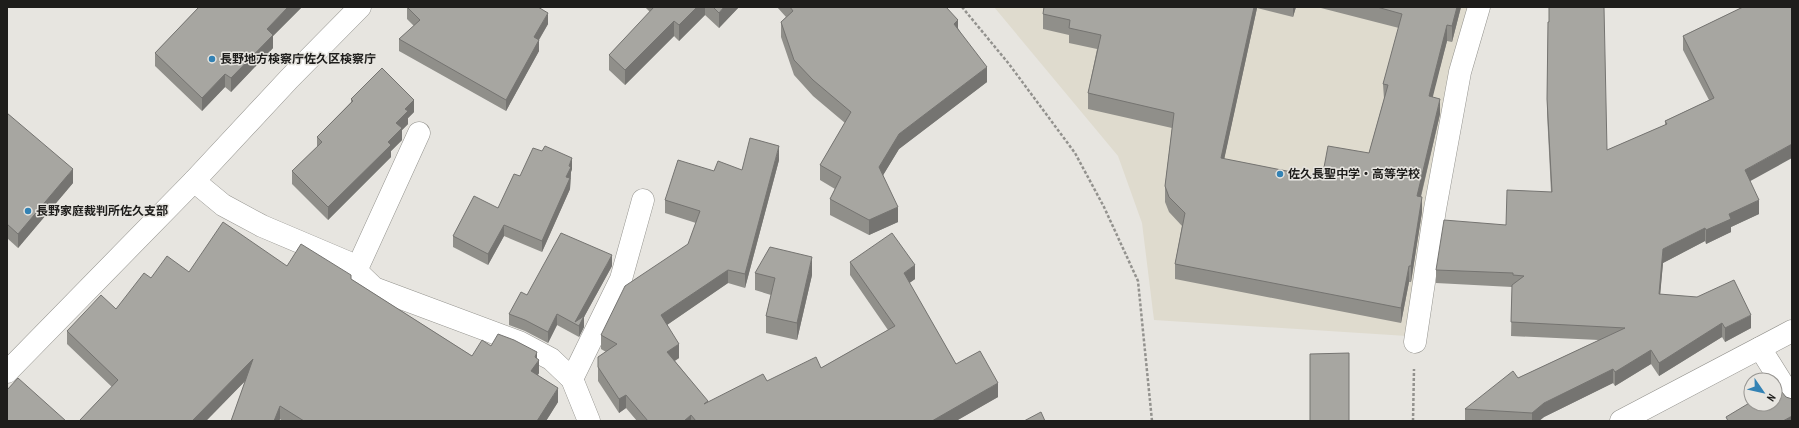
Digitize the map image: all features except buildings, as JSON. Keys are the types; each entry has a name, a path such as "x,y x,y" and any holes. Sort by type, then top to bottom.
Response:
{"street":[{"path":"7,372 194,181 289,79 360,7"},
{"path":"1415,342 1435,209 1460,72 1479,7"},
{"path":"356,271 419,134"},
{"path":"194,181 223,205 262,226 347,262 374,288 519,342 551,358 572,379 589,421"},
{"path":"572,379 620,278 643,200"},
{"path":"1621,421 1792,331"},
{"path":"1760,348 1792,399"}],"path":[{"path":"962,7 1009,64 1075,153 1107,214 1138,281 1152,421"},
{"path":"1413,421 1415,342"}],"shaded area":[{"name":"佐久長聖中学・高等学校","path":"994,7 1470,7 1407,336 1154,320 1142,223 1118,156"}],"place":[{"name":"長野地方検察庁佐久区検察庁","path":"212,59"},
{"name":"佐久長聖中学・高等学校","path":"1280,174"},
{"name":"長野家庭裁判所佐久支部","path":"28,211"}]}
